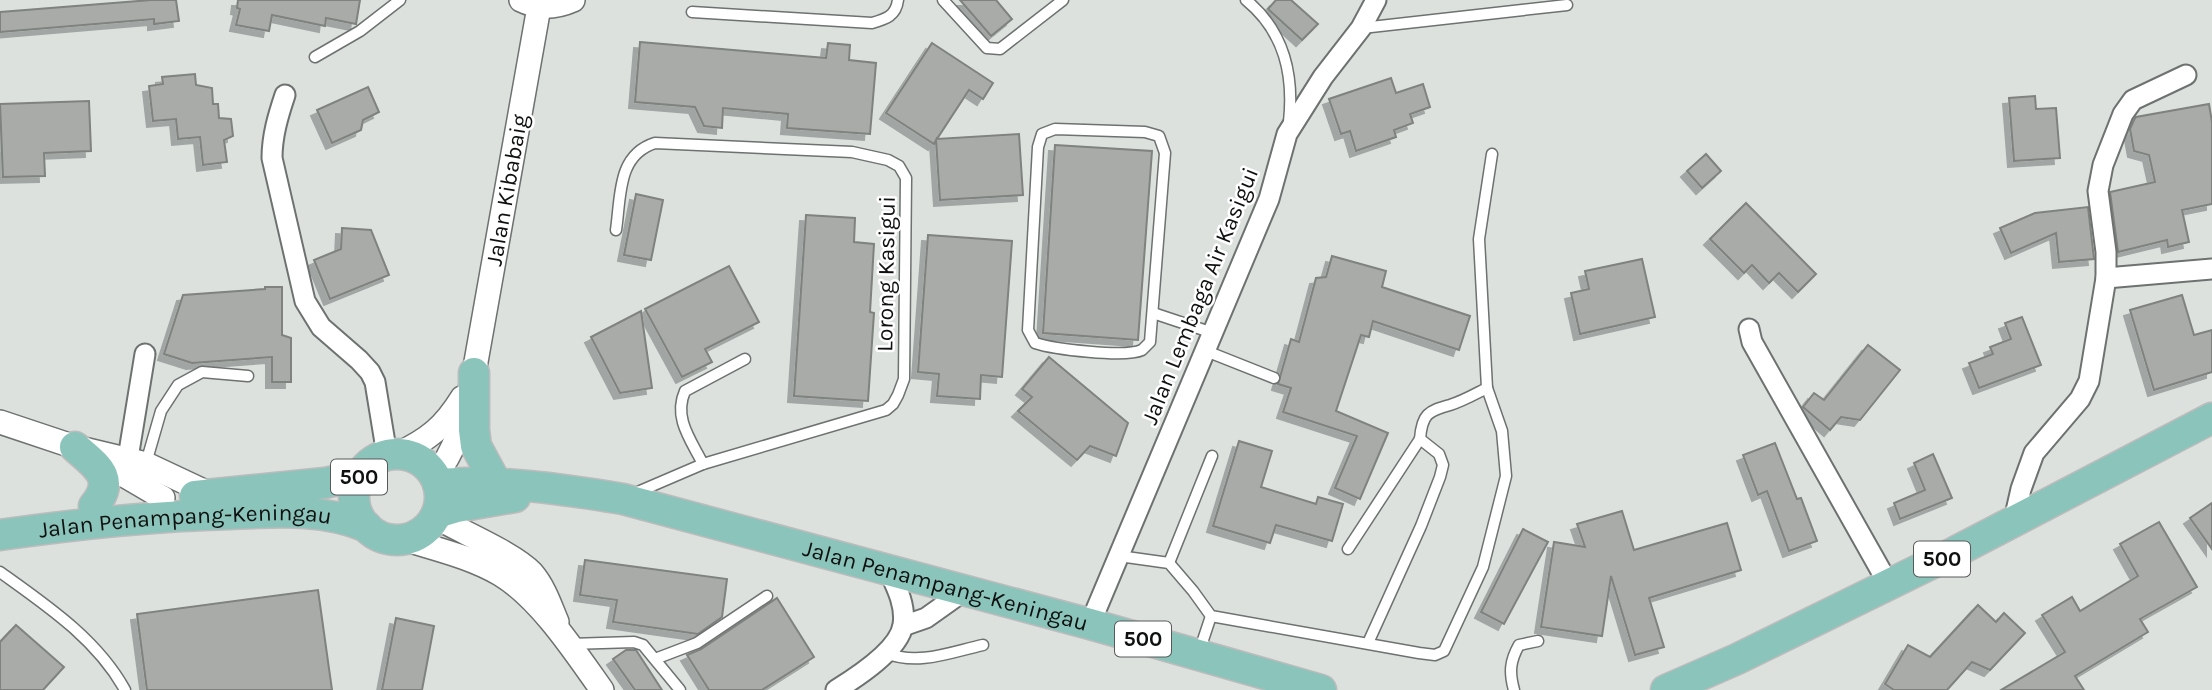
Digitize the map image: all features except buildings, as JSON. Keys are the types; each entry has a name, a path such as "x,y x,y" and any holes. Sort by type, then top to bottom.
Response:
{"main road":[{"path":"474,373 476,446 496,484"},
{"name":"500","path":"1666,690 1737,659 1889,585 2212,418"},
{"path":"75,447 102,473 105,480 105,490 94,506"},
{"name":"500","path":"436,480 419,460 393,454 367,466 354,488 358,516 378,535 390,539 416,536 436,515"},
{"name":"Jalan Penampang-Keningau","path":"0,535 203,505 360,475"},
{"path":"436,480 440,504 436,515"},
{"name":"Jalan Penampang-Keningau","path":"436,480 567,490 623,499 1090,624 1321,690"},
{"name":"Jalan Penampang-Keningau","path":"436,515 457,507 567,490"},
{"path":"163,498 203,505"},
{"name":"Jalan Penampang-Keningau","path":"0,535 114,501 163,498"},
{"name":"Jalan Penampang-Keningau","path":"203,505 347,518 367,527"}],"street":[{"path":"530,3 555,7 573,0"},
{"name":"Jalan Lembaga Air Kasigui","path":"1090,624 1269,199 1287,134 1323,77 1361,29 1376,0"},
{"name":"Jalan Kibabaig","path":"436,480 453,446 474,373 530,3"},
{"path":"2014,520 2021,489 2034,453 2081,399 2089,381 2106,278 2099,178 2123,114 2133,100 2186,75"},
{"path":"285,95 277,119 272,158 305,302 321,327 370,372 375,382 393,454"},
{"path":"2106,278 2212,269"},
{"path":"1749,329 1752,342 1889,585"},
{"path":"137,461 145,354"},
{"name":"Jalan Kibabaig","path":"393,454 426,440 439,428 462,399 474,373"},
{"path":"0,422 75,447 137,461 203,505"},
{"path":"75,447 163,498"},
{"path":"436,515 530,571 545,593 564,636"},
{"path":"456,555 462,532"},
{"path":"404,539 456,555 499,573 520,588 564,636 603,690"},
{"path":"836,690 863,674 887,653 903,626 901,598 889,572"},
{"path":"903,626 926,618 964,591"}],"lane":[{"path":"315,57 360,31 401,0"},
{"path":"713,13 715,0"},
{"path":"692,12 872,23 888,18 895,12 898,0"},
{"path":"943,0 987,48 1000,50 1063,0"},
{"path":"1246,0 1256,8 1272,31 1286,60 1292,95 1287,134"},
{"path":"1361,29 1567,5"},
{"path":"1055,129 1145,132 1159,136 1165,153 1153,313 1150,342 1142,350 1126,353 1052,348 1035,343 1028,330 1038,147 1042,134 1055,129"},
{"name":"Lorong Kasigui","path":"616,230 626,165 642,147 655,143 852,152 888,160 899,166 906,178 904,379 893,404 886,410 703,464 623,499"},
{"path":"1119,556 1169,563 1194,591 1211,616 1435,655 1444,651 1483,566 1506,477 1503,431 1487,388 1479,239 1492,155"},
{"path":"1153,313 1274,378"},
{"path":"703,464 680,419 681,400 685,391 745,359"},
{"path":"137,461 161,411 178,385 202,372 248,376"},
{"path":"1348,549 1420,439 1421,423 1436,407 1451,405 1487,388"},
{"path":"1368,643 1421,527 1440,477 1443,465 1439,454 1420,439"},
{"path":"1169,563 1212,456"},
{"path":"0,572 56,613 115,672 125,690"},
{"path":"655,659 697,643 767,596"},
{"path":"1199,655 1211,616"},
{"path":"564,636 643,645 680,690"},
{"path":"1514,690 1510,676 1511,658 1519,645 1538,641"},
{"path":"887,653 901,659 916,660 983,645"}]}
